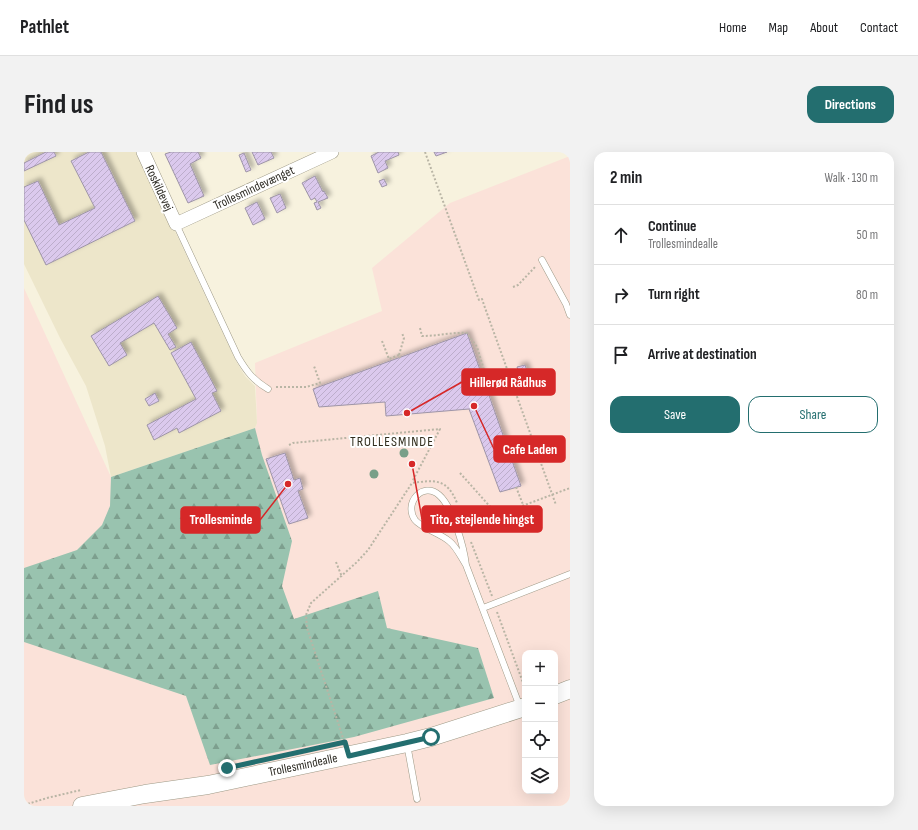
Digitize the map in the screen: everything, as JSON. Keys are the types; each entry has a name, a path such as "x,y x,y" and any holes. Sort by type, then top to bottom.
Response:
{"street":[{"name":"Roskildevej","path":"143,152 176,224"},
{"name":"Trollesmindevænget","path":"176,224 332,152"},
{"path":"558,694 570,689"},
{"name":"Trollesmindealle","path":"84,798 208,785 431,737 522,708"}],"lane":[{"path":"176,224 238,357 248,375 258,384 268,388"},
{"path":"542,260 566,304 570,315"},
{"name":"Trollesmindealle","path":"466,565 464,548 446,502 439,494 432,490 423,491 414,497 411,505 415,520 421,525 450,541 466,565 522,706"},
{"path":"483,608 570,574"},
{"path":"407,742 417,799"}],"path":[{"path":"426,152 479,300 482,299 556,505"},
{"path":"514,286 518,284 542,260"},
{"path":"420,328 422,336 451,334 458,332 468,333 476,346 484,370"},
{"path":"382,341 389,359 399,357 404,338 402,333"},
{"path":"268,388 306,387 320,383 314,366"},
{"path":"512,384 520,382"},
{"path":"289,445 293,443 440,430 412,483 368,550 342,577 311,603 306,615 307,628 345,742 339,744"},
{"path":"510,455 564,446"},
{"path":"460,473 494,511 500,526"},
{"path":"412,483 429,480 443,483 451,491 458,505"},
{"path":"516,487 526,512"},
{"path":"466,527 570,488"},
{"path":"471,541 524,686"},
{"path":"336,562 342,577"},
{"path":"24,805 47,798 84,798"}],"shaded area":[{"path":"24,152 138,152 236,361 245,376 255,386 257,423 255,428 111,477 105,446 86,386 60,338 24,264"},
{"path":"570,156 570,806 24,806 24,288 111,477 255,428 257,423 255,363 382,311 372,268 450,203"}],"green space":[{"path":"255,428 262,455 292,541 282,586 294,619 378,591 387,628 478,648 494,698 354,737 210,765 186,696 24,642 24,568 77,550 102,525 110,506 111,477"}],"building":[{"path":"46,152 54,152 56,156 24,171 24,163"},
{"path":"89,152 101,152 135,221 46,265 24,220 24,187 38,181 59,225 95,208 71,161"},
{"path":"171,152 198,152 201,158 190,164 204,196 188,203 165,154"},
{"path":"252,152 271,152 274,158 258,165"},
{"path":"379,152 398,152 399,155 385,161 388,168 378,173 371,156"},
{"path":"434,152 447,152 436,156"},
{"path":"244,153 251,170 246,172 239,155"},
{"path":"315,176 323,192 324,191 328,198 318,202 321,208 317,210 314,203 317,202 315,198 311,200 302,183"},
{"path":"384,179 387,185 382,187 379,181"},
{"path":"280,194 286,208 277,213 270,198"},
{"path":"257,202 265,219 253,225 245,208"},
{"path":"158,296 177,328 168,334 176,347 170,350 154,323 120,343 127,355 109,366 91,336"},
{"path":"467,333 521,486 500,492 469,409 386,416 385,402 319,407 313,389"},
{"path":"191,342 217,391 212,393 221,411 179,433 177,428 154,440 147,425 196,399 171,353"},
{"path":"525,365 531,382 523,385 517,367"},
{"path":"155,393 159,401 149,406 145,399"},
{"path":"285,453 294,480 300,478 303,489 298,491 308,518 289,524 266,459"}],"place":[{"name":"Cafe Laden","path":"474,406"},
{"name":"Hillerød Rådhus","path":"407,413"},
{"name":"Tito, stejlende hingst","path":"412,464"},
{"name":"Trollesminde","path":"288,484"}],"district":[{"name":"TROLLESMINDE","path":"392,441"}],"route":[{"path":"227,768 345,742 349,756 431,737"}]}
